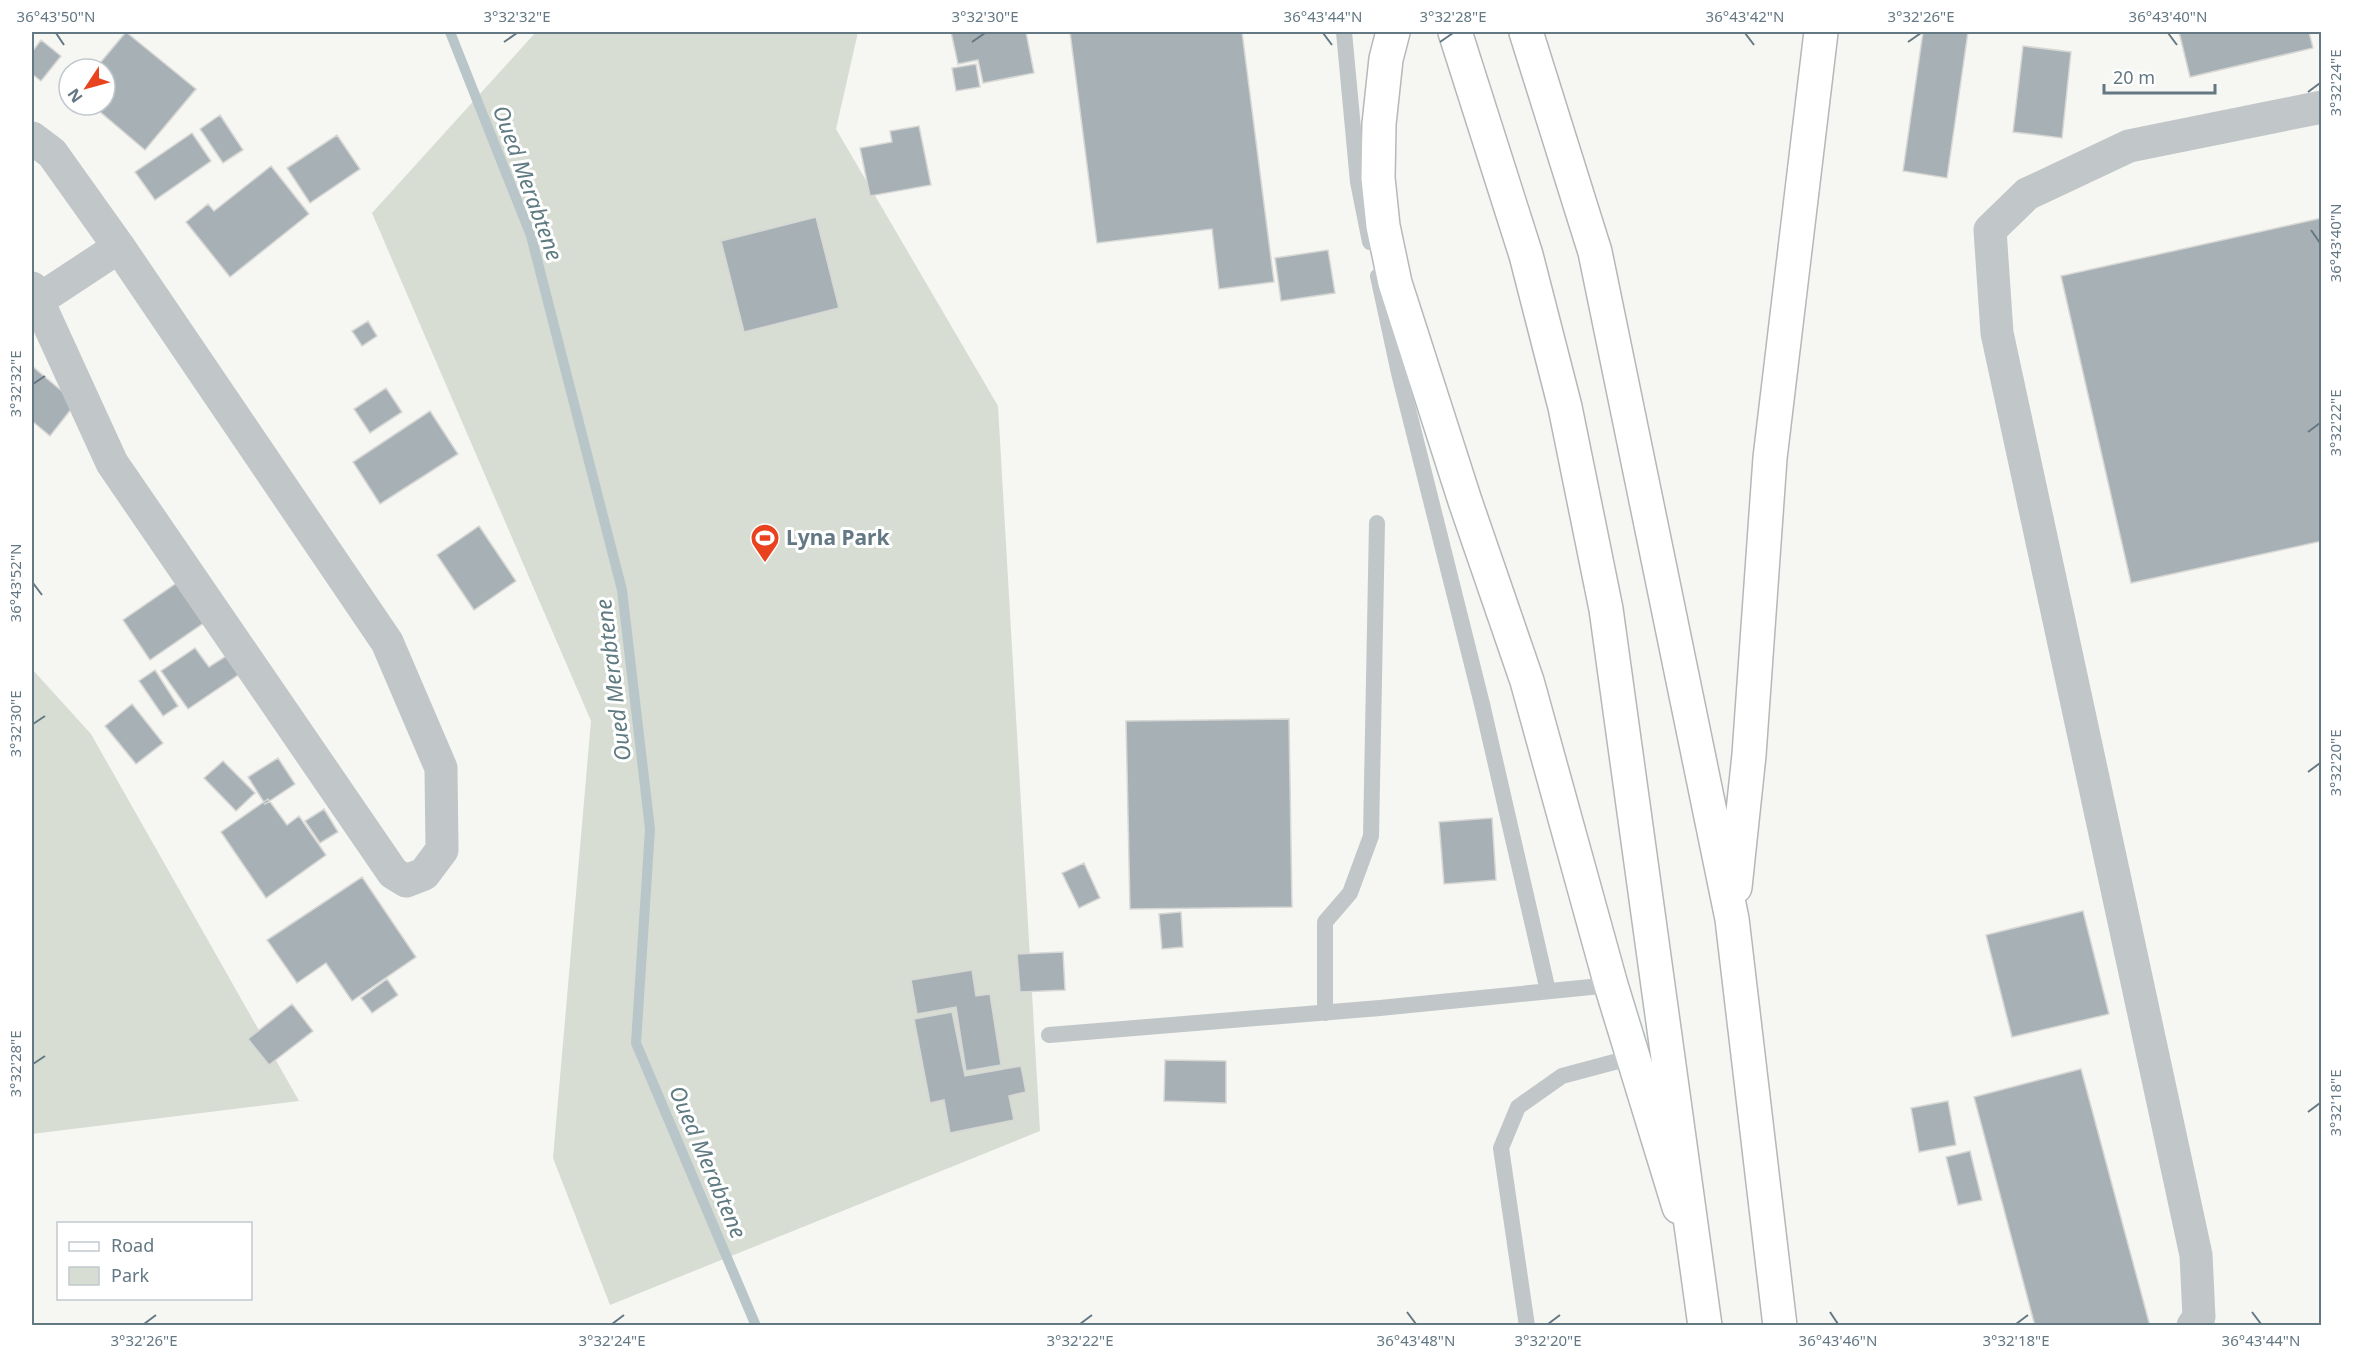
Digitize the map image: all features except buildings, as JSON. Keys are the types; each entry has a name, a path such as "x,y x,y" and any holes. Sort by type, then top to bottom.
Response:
{"main road":[{"path":"1393,32 1386,59 1379,123 1378,178 1383,226 1395,283 1410,334 1527,681 1611,985 1698,1269"},
{"path":"1455,32 1526,255 1565,407 1606,609 1705,1326"},
{"path":"1526,32 1595,252 1671,612 1732,919 1780,1326"},
{"path":"1732,919 1749,755 1770,458 1821,32"}],"street":[{"path":"2193,1326 2199,1317 2196,1255 1997,333 1990,230 2027,194 2129,146 2322,107"},
{"path":"32,138 52,153 119,247 387,642 441,768 442,850 424,874 406,881 393,873 112,463 34,295 119,247"}],"lane":[{"path":"1344,32 1358,182 1399,373 1482,704 1548,991"},
{"path":"1325,1013 1325,922 1350,893 1371,836 1377,523"},
{"path":"1049,1035 1325,1013 1611,985"},
{"path":"1527,1326 1501,1148 1518,1107 1562,1076 1633,1057"}],"green space":[{"name":"Lyna Park","path":"536,32 858,32 836,129 998,406 1040,1131 610,1305 553,1158 591,721 372,213"},
{"path":"32,669 91,734 299,1101 32,1134"}],"waterway":[{"name":"Oued Merabtene","path":"450,32 531,236 622,590 650,829 636,1043 756,1326"}],"place":[{"name":"Lyna Park","path":"765,564"}]}
